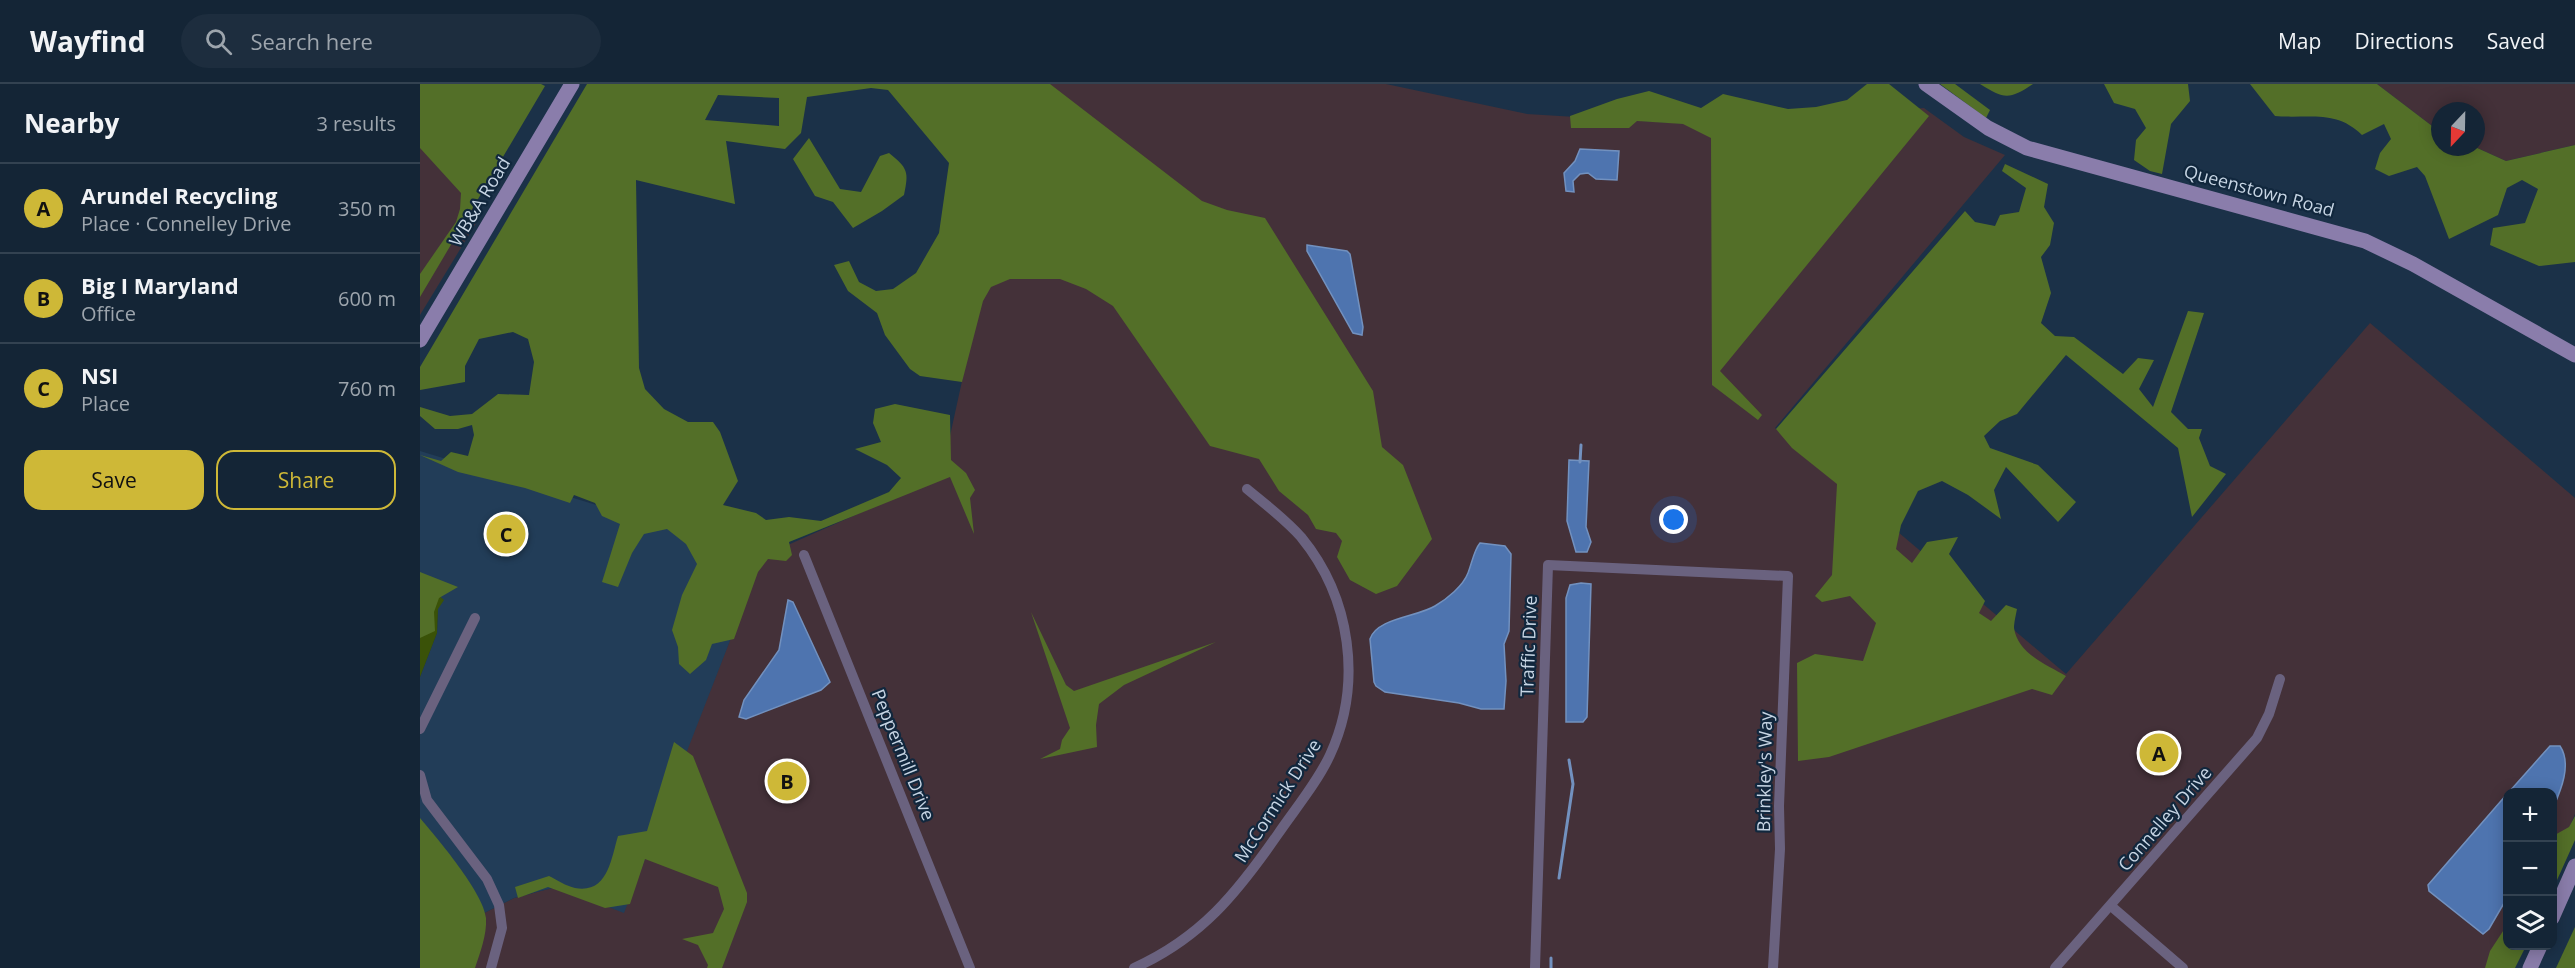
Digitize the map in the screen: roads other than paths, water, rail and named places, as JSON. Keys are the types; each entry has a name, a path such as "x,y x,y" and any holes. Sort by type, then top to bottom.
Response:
{"street":[{"name":"WB&A Road","path":"420,340 572,84"},
{"name":"Queenstown Road","path":"1926,84 1988,128 2027,148 2326,228 2379,247 2575,355"},
{"name":"McCormick Drive","path":"1134,968 1186,939 1216,914 1237,892 1324,767 1343,719 1348,694 1349,655 1342,617 1330,585 1319,564 1300,537 1275,512 1246,489"},
{"name":"Peppermill Drive","path":"804,555 970,968"},
{"name":"Traffic Drive","path":"1534,968 1548,565 1788,576"},
{"name":"Brinkley's Way","path":"1773,968 1780,849 1779,806 1788,576"},
{"path":"420,729 475,618"},
{"name":"Connelley Drive","path":"2055,968 2257,738 2269,714 2280,679"},
{"path":"420,775 427,800 487,879 499,905 502,928 491,968"},
{"path":"2557,909 2575,866"},
{"path":"2111,906 2182,968"},
{"path":"2530,968 2538,950"}],"water":[{"path":"1580,149 1619,151 1617,180 1596,179 1588,173 1580,174 1573,181 1574,192 1566,191 1564,173 1575,161"},
{"path":"1307,245 1347,251 1350,254 1363,327 1362,335 1353,333 1307,251"},
{"path":"1569,460 1589,461 1586,527 1591,542 1587,552 1576,552 1567,521"},
{"path":"1480,543 1505,546 1511,554 1509,631 1504,644 1506,681 1504,709 1481,709 1459,703 1385,692 1376,686 1370,639 1374,632 1389,622 1427,610 1449,596 1466,578"},
{"path":"1591,584 1587,717 1583,722 1566,722 1566,598 1570,585"},
{"path":"788,600 793,602 830,682 821,690 746,719 739,717 744,700 779,650"},
{"path":"2550,746 2560,746 2565,769 2557,798 2557,788 2513,788"},
{"path":"2503,799 2503,905 2489,929 2483,934 2429,891 2428,885"}],"waterway":[{"path":"1580,462 1581,445"},
{"path":"1559,878 1573,784 1569,760"},
{"path":"1551,958 1551,968"}],"place":[{"name":"NSI","path":"506,534"},
{"name":"Arundel Recycling","path":"2159,753"},
{"name":"Big I Maryland","path":"787,781"}]}
